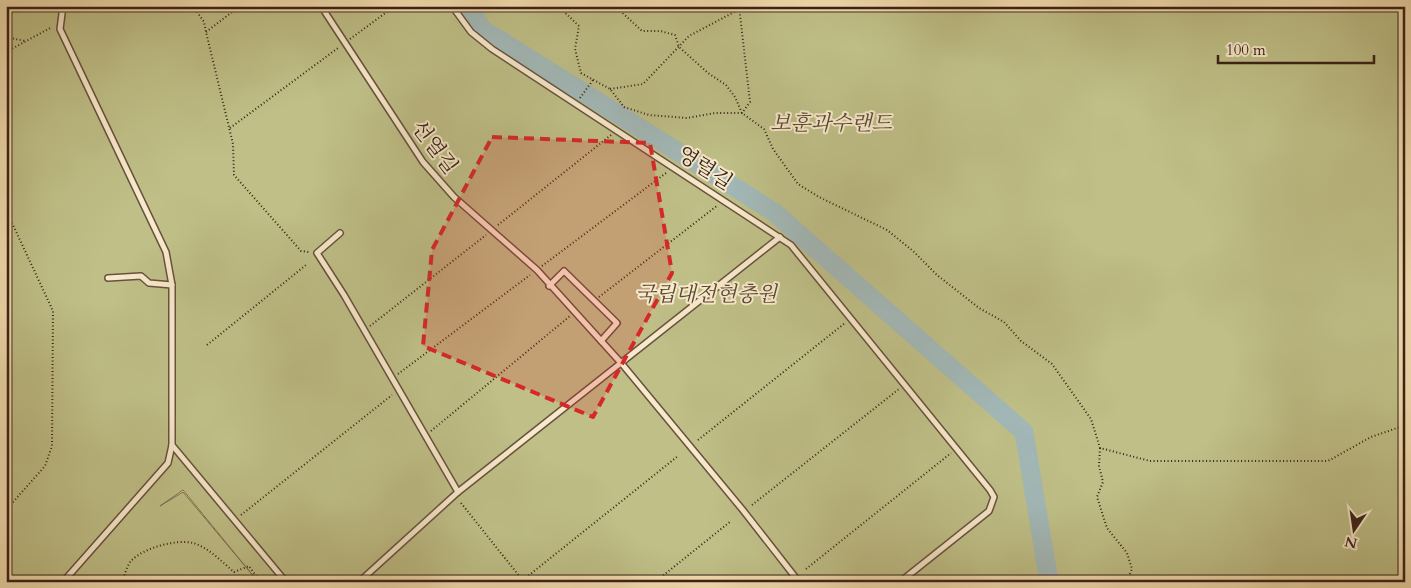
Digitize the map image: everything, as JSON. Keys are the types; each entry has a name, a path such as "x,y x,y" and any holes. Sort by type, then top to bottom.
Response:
{"lane":[{"path":"63,6 60,29 166,252 172,285 172,445 168,463 63,582"},
{"name":"선열길","path":"321,6 344,44 438,182 536,270 549,286"},
{"name":"영렬길","path":"452,6 471,32 492,49 791,245 990,490 994,497 989,511 900,582"},
{"path":"340,233 317,253 344,295 458,492"},
{"path":"359,582 458,492 780,237"},
{"path":"601,341 616,323 564,271 549,286 622,364 799,582"},
{"path":"108,278 141,276 149,283 172,285"},
{"path":"172,445 286,582"}],"path":[{"path":"193,6 204,22 230,128 233,144 234,175 301,251 317,253"},
{"path":"206,32 240,6"},
{"path":"230,128 396,6"},
{"path":"558,6 579,26 574,49 581,73 610,89 624,107 649,115 687,118 714,113 742,113"},
{"path":"615,6 642,31 660,31 675,36 680,47 708,73 726,85 735,97 742,113 764,130 773,149 798,184 819,197 887,230 913,251 937,275 978,308 1004,322 1021,340 1052,364 1091,419 1100,448 1098,466 1103,482 1097,497 1107,528 1127,553 1132,569 1126,582"},
{"path":"739,6 750,102 742,113"},
{"path":"610,89 643,84 689,36 738,10"},
{"path":"6,52 61,22"},
{"path":"6,37 25,41"},
{"path":"581,97 593,80"},
{"path":"593,301 725,200"},
{"path":"6,210 53,311 52,446 45,466 6,510"},
{"path":"207,345 306,265"},
{"path":"425,436 575,312"},
{"path":"698,440 851,318"},
{"path":"752,505 905,384"},
{"path":"241,516 392,395"},
{"path":"1100,448 1150,461 1328,461 1370,437 1403,426"},
{"path":"806,569 957,449"},
{"path":"461,503 523,581 678,456"},
{"path":"655,582 731,521"},
{"path":"122,582 130,562 143,552 158,545 192,543 207,551 234,572 249,566 258,582"}],"highlighted area":[{"path":"492,137 650,143 672,273 593,417 423,346 432,250"}],"green space":[{"name":"국립대전현충원","path":"6,6 1405,6 1405,582 6,582","holes":["183,490 255,578 183,492 160,506"]}],"waterway":[{"path":"469,6 482,29 774,212 1024,432 1049,582"}],"park label":[{"name":"보훈과수랜드","path":"831,123"}]}
